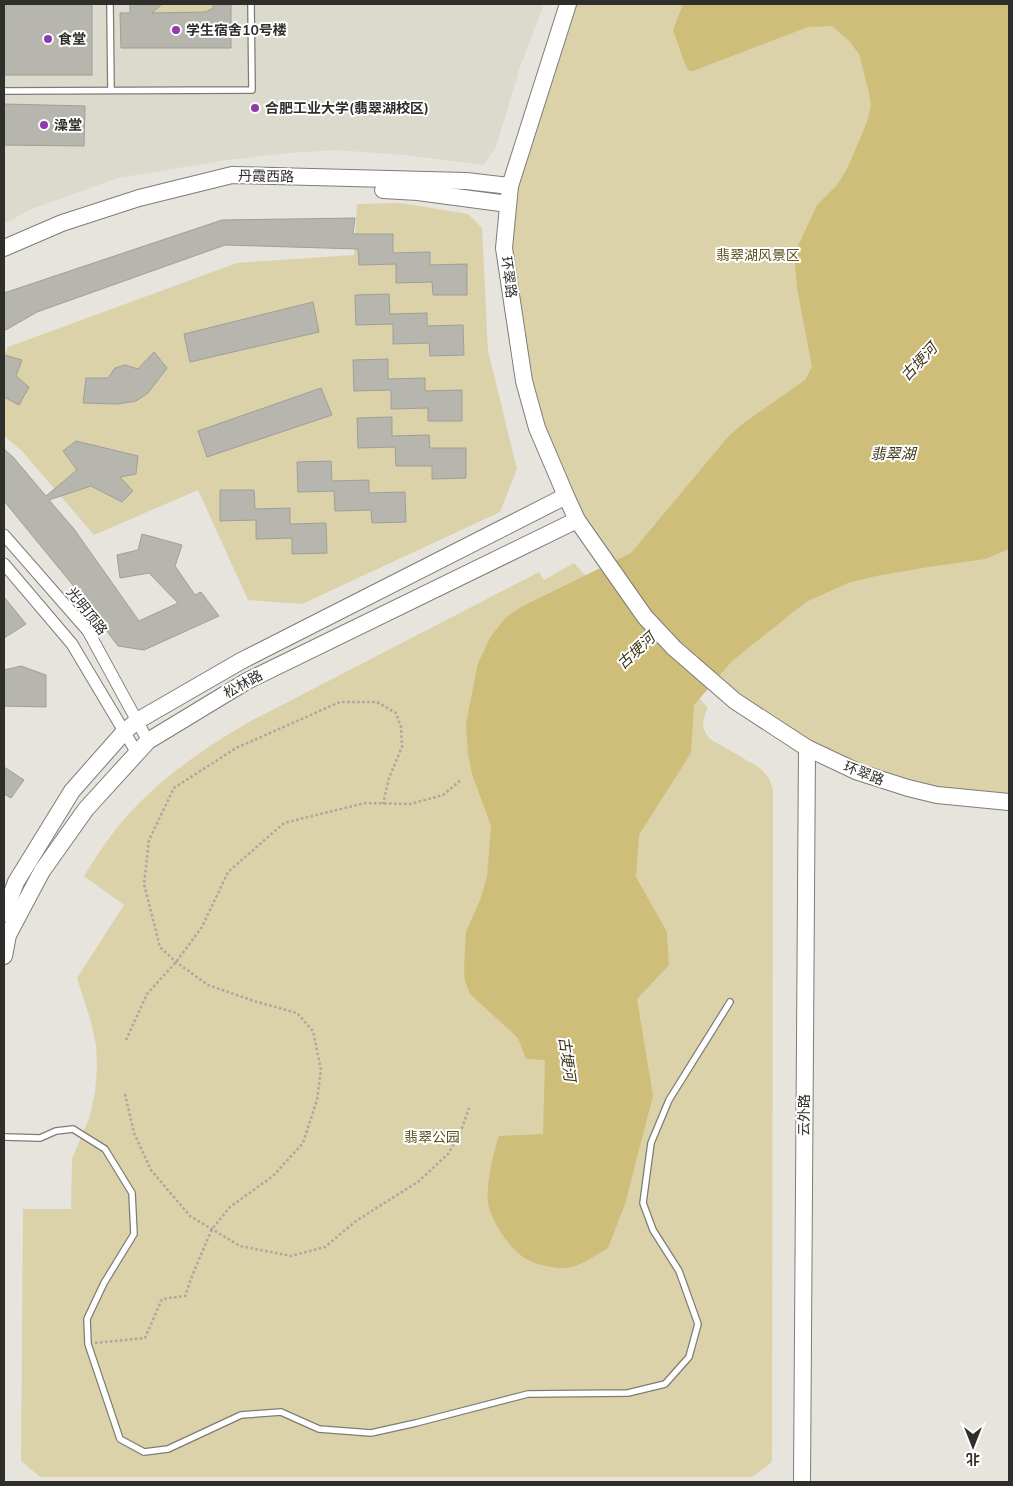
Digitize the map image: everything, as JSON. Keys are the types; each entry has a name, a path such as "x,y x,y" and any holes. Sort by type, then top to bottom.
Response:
{"street":[{"name":"环翠路","path":"568,4 510,186 504,248 524,381 537,428 577,520 645,617 674,648 735,701 807,748 858,772 937,795 1009,802"},
{"name":"丹霞西路","path":"4,248 62,222 139,198 232,175 466,181 510,186"},
{"name":"丹霞西路","path":"4,260 86,224 148,205 242,183 418,192 508,204"},
{"name":"松林路","path":"4,914 16,882 72,791 124,732 137,721 241,661 566,496"},
{"name":"松林路","path":"4,956 8,935 42,871 86,809 143,747 247,681 577,520"},
{"name":"光明顶路","path":"4,535 88,631 137,721 143,747"},
{"path":"4,564 72,644 124,732 143,747"},
{"name":"云外路","path":"802,1482 807,748"}],"lane":[{"path":"110,4 111,90"},
{"path":"4,90 252,90 251,4"},
{"path":"4,1137 40,1138 56,1131 73,1129 105,1149 132,1193 134,1234 104,1283 87,1319 88,1344 120,1438 144,1452 168,1449 241,1415 281,1412 318,1429 371,1433 528,1394 628,1393 665,1384 690,1356 698,1324 679,1271 653,1230 643,1203 651,1143 669,1100 730,1002"}],"path":[{"path":"88,1344 145,1338 162,1299 185,1296 212,1229 230,1207 273,1176 302,1143 317,1100 322,1070 313,1031 297,1013 208,985 176,962 160,947 144,884 149,840 174,788 236,748 340,702 377,702 396,713 401,727 402,747 389,778 383,804"},
{"path":"126,1040 147,994 176,962 202,927 228,872 284,823 365,803 410,804 443,795 462,780"},
{"path":"125,1094 134,1133 151,1170 190,1216 240,1246 291,1256 325,1247 356,1221 419,1181 448,1154 461,1131 468,1108"}],"shaded area":[{"name":"合肥工业大学(翡翠湖校区)","path":"4,4 544,4 519,70 496,147 484,165 405,155 335,150 226,160 118,178 29,210 4,224"}],"green space":[{"path":"162,4 213,4 213,8 206,12 150,13"},
{"name":"翡翠湖风景区","path":"568,4 1009,4 1009,802 882,780 735,701 593,545 524,381 508,204"},
{"path":"401,203 468,214 482,228 488,351 517,469 500,512 302,604 248,600 198,490 94,535 23,452 4,436 4,355 8,347 237,263 354,255 357,204"},
{"name":"翡翠公园","path":"574,563 708,708 703,724 710,739 760,768 769,778 773,790 772,1462 752,1477 40,1477 21,1461 23,1209 71,1209 72,1159 90,1116 97,1069 96,1045 91,1022 77,978 124,905 84,876 112,835 130,813 160,783 194,757 229,734 539,572 544,580"}],"water":[{"name":"翡翠湖","path":"683,4 1009,4 1009,549 985,559 876,576 848,583 806,602 732,661 694,705 691,753 639,835 636,877 667,932 669,965 637,999 653,1096 625,1204 608,1248 575,1266 565,1268 552,1267 533,1262 517,1252 496,1225 488,1203 490,1169 499,1136 543,1134 545,1060 526,1059 518,1038 470,994 465,981 466,932 480,900 487,877 491,826 472,774 468,754 466,725 478,663 491,636 506,617 521,607 631,553 727,438 741,425 805,380 812,367 797,288 795,263 797,248 817,205 837,185 847,169 867,122 871,106 859,54 850,42 832,26 808,27 689,71 673,30"}],"building":[{"name":"食堂","path":"4,4 92,4 92,75 4,75"},
{"name":"学生宿舍10号楼","path":"130,4 162,4 152,13 206,12 213,8 213,4 231,4 231,48 121,48 120,13 130,13"},
{"name":"澡堂","path":"4,104 85,106 84,146 4,145"},
{"path":"355,218 353,234 393,234 393,253 430,252 430,265 467,264 467,295 433,295 432,282 396,283 396,264 359,265 358,249 225,245 37,312 4,331 4,293 222,220"},
{"path":"389,294 390,314 427,313 427,326 463,325 464,355 430,356 429,343 393,344 393,324 356,325 355,295"},
{"path":"313,302 319,332 190,362 184,334"},
{"path":"154,352 167,368 148,393 136,401 118,404 83,403 86,378 108,378 115,368 125,365 138,369"},
{"path":"4,355 22,360 16,376 29,387 19,405 4,397"},
{"path":"388,359 388,379 425,378 425,391 462,390 462,421 428,421 428,408 391,409 391,390 354,391 353,360"},
{"path":"321,388 332,415 207,457 198,431"},
{"path":"392,417 392,436 429,435 430,448 466,448 466,478 432,479 432,466 396,466 395,447 358,448 357,418"},
{"path":"76,441 138,456 136,474 120,477 133,491 122,502 91,486 49,500 74,529 139,621 178,603 149,573 120,578 117,555 138,550 142,534 182,545 175,566 195,595 201,592 219,616 144,650 118,646 72,584 4,501 4,449 46,496 77,470 63,451"},
{"path":"331,461 332,481 369,480 369,493 405,492 406,522 372,523 371,510 335,511 334,491 298,492 297,462"},
{"path":"220,490 254,490 255,509 290,508 290,524 326,523 327,553 292,554 292,538 256,539 256,520 220,521"},
{"path":"4,597 26,624 4,638"},
{"path":"21,666 46,675 46,707 4,706 4,670"},
{"path":"4,767 24,780 11,798 4,794"}],"place":[{"name":"学生宿舍10号楼","path":"176,30"},
{"name":"食堂","path":"48,39"},
{"name":"合肥工业大学(翡翠湖校区)","path":"255,108"},
{"name":"澡堂","path":"44,125"}],"water label":[{"name":"古埂河","path":"919,362"},
{"name":"古埂河","path":"636,651"},
{"name":"古埂河","path":"567,1059"}]}
